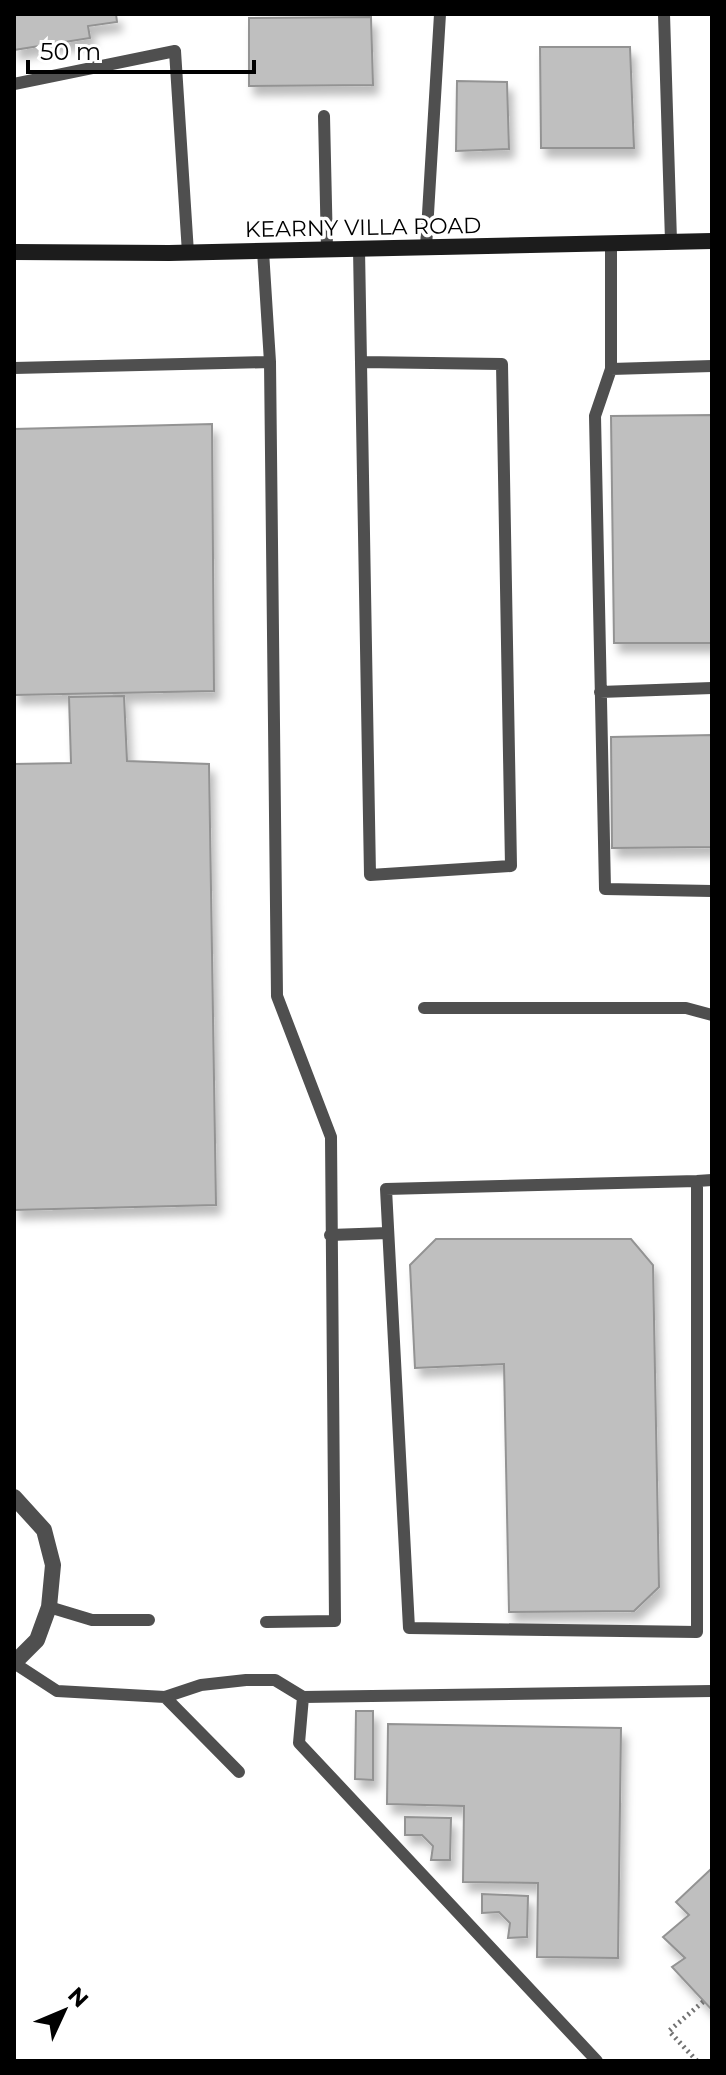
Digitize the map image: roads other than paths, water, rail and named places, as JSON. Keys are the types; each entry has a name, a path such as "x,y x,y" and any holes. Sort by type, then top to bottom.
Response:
{"main road":[{"name":"KEARNY VILLA ROAD","path":"14,252 188,253 712,241"}],"street":[{"path":"14,1497 44,1530 53,1565 49,1607 37,1640 14,1663"}],"lane":[{"path":"426,247 440,14"},
{"path":"664,14 671,241"},
{"path":"14,84 175,51 188,253"},
{"path":"324,116 327,249"},
{"path":"611,243 611,369 595,416 605,889 712,891"},
{"path":"359,249 370,875 511,866 502,364 362,362"},
{"path":"263,251 270,362 277,996 331,1137 335,1621 266,1622"},
{"path":"14,368 270,362"},
{"path":"611,369 712,366"},
{"path":"600,692 712,688"},
{"path":"424,1008 686,1008 712,1015"},
{"path":"697,1181 697,1632 409,1628 386,1189 712,1180"},
{"path":"330,1235 388,1233"},
{"path":"49,1607 92,1620 149,1620"},
{"path":"14,1663 57,1691 165,1697 201,1685 246,1680 275,1680 303,1697 712,1691"},
{"path":"165,1697 239,1772"},
{"path":"303,1697 299,1743 597,2061"}]}
